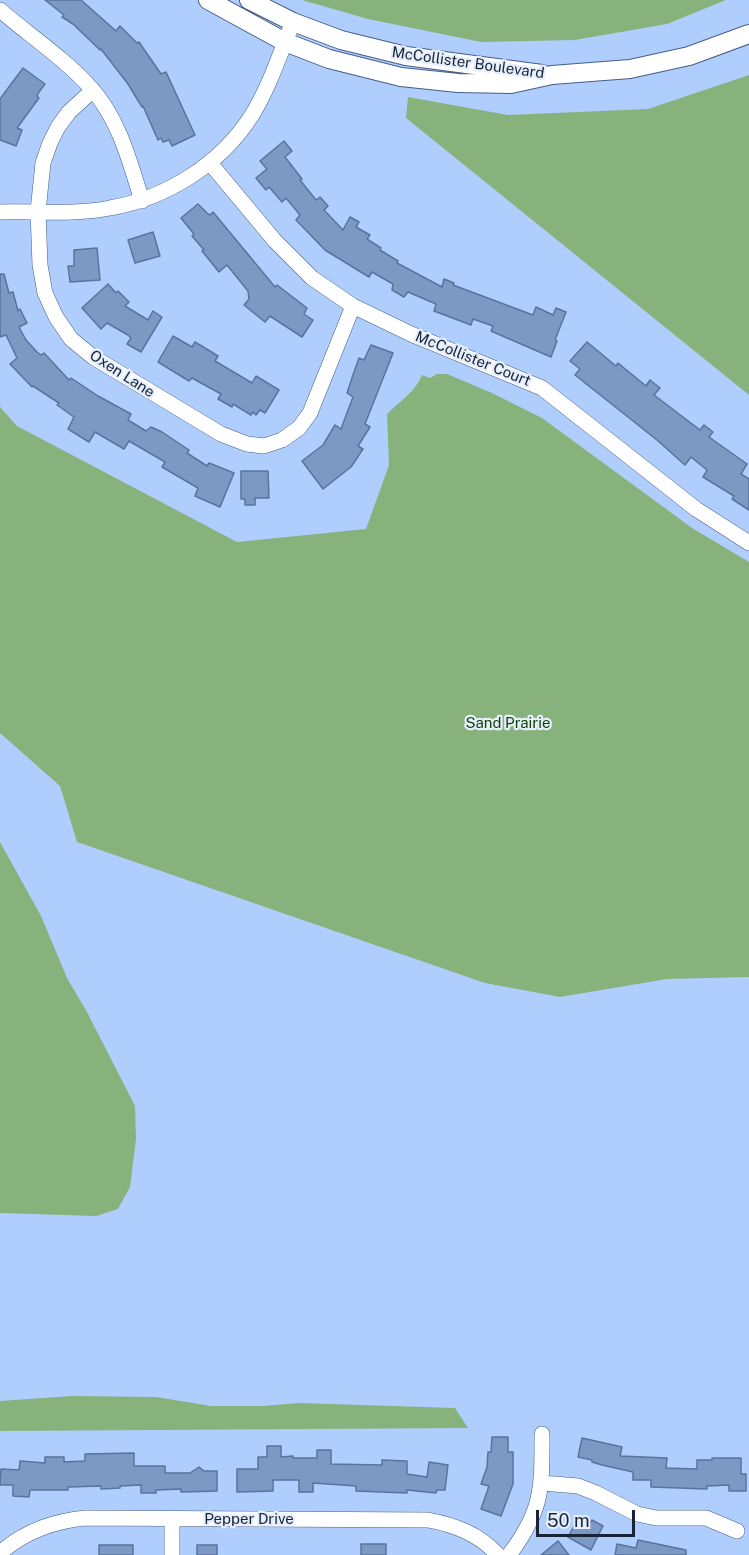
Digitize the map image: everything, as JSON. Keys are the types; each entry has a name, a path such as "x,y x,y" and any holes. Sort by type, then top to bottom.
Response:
{"street":[{"name":"McCollister Boulevard","path":"208,0 285,42 328,59 401,77 458,83 511,84 552,75 630,69 689,56 749,34"},
{"name":"McCollister Boulevard","path":"249,0 293,22 341,40 406,56 552,75"},
{"path":"0,10 74,70 93,90 118,130 142,201"},
{"path":"0,212 75,211 109,208 142,201 176,185 210,163 231,142 251,116 262,96 293,22"},
{"name":"Oxen Lane","path":"93,90 69,112 50,143 43,163 38,211 40,265 45,293 56,317 71,339 93,357 221,435 247,444 264,446 282,440 299,428 310,413 353,306"},
{"name":"McCollister Court","path":"210,163 275,241 312,278 353,306 411,334 542,388 696,509 749,543"},
{"path":"509,1555 524,1536 533,1518 542,1483 542,1434"},
{"path":"542,1483 578,1486 637,1514 656,1518 706,1518 737,1532"},
{"name":"Pepper Drive","path":"0,1553 42,1526 63,1520 86,1518 428,1520 462,1529 477,1537 498,1555"},
{"path":"172,1519 172,1555"}],"green space":[{"path":"302,0 726,0 667,24 575,40 481,42 368,19"},
{"path":"749,75 749,395 406,118 408,97 508,115 648,109"},
{"name":"Sand Prairie","path":"437,374 447,374 542,418 692,528 749,562 749,977 667,979 560,997 485,983 77,842 60,786 0,733 0,407 17,426 237,542 366,529 389,465 387,414 412,391 422,375 430,378"},
{"path":"0,842 41,916 67,978 135,1106 136,1139 130,1187 118,1209 96,1216 0,1213"},
{"path":"72,1396 156,1397 211,1406 299,1403 455,1408 468,1428 0,1431 0,1401"}],"building":[{"path":"45,0 81,0 116,31 120,26 137,43 139,42 161,74 166,72 195,135 172,146 169,140 163,142 161,138 158,140 143,106 101,49"},
{"path":"23,68 45,84 37,96 39,98 17,128 22,130 16,146 0,140 0,99"},
{"path":"284,141 292,151 285,157 316,200 320,197 328,206 324,210 343,230 350,217 359,222 356,227 370,235 367,239 398,261 397,263 442,287 444,279 454,283 453,285 533,315 536,307 553,315 556,308 566,312 551,357 491,331 493,326 473,319 471,325 434,311 436,304 408,292 404,297 392,290 393,284 372,272 369,277 325,250 296,220 300,215 286,198 282,202 269,187 266,190 256,178 267,169 260,161"},
{"path":"198,204 210,215 213,212 275,287 277,285 307,308 304,314 313,320 302,337 270,316 265,322 244,305 249,299 248,291 227,265 219,272 202,251 204,250 192,236 194,234 181,218"},
{"path":"153,232 160,256 135,263 128,240"},
{"path":"97,248 100,280 70,282 68,266 74,266 74,250"},
{"path":"0,274 4,274 9,293 13,292 18,311 20,309 27,323 19,327 26,340 41,355 44,353 69,380 71,378 131,414 128,420 146,431 151,427 162,432 189,450 187,453 207,466 209,463 234,473 220,507 195,496 198,488 162,467 165,462 129,441 124,449 95,432 89,442 68,429 74,417 57,405 59,403 32,387 10,364 17,358 6,335 0,337"},
{"path":"108,284 129,302 125,306 148,320 153,311 162,317 141,352 127,344 131,338 128,335 107,323 101,329 82,308"},
{"path":"173,336 192,347 195,342 218,356 215,361 252,383 256,376 279,390 265,413 260,410 256,415 253,412 251,415 233,404 232,407 218,399 221,394 192,378 189,381 158,362"},
{"path":"587,342 616,366 618,363 646,386 650,380 660,388 654,395 700,430 704,425 713,432 709,437 747,464 741,474 749,479 749,510 732,499 734,496 703,477 707,470 691,457 685,465 575,375 580,369 570,361"},
{"path":"371,345 393,353 365,424 370,427 358,446 363,449 351,467 323,489 302,461 323,445 335,425 341,429 353,397 347,393 359,358 364,360"},
{"path":"241,471 268,471 269,498 255,498 255,505 245,505 245,499 241,499"},
{"path":"492,1437 508,1437 508,1452 513,1452 513,1484 501,1516 481,1509 489,1486 481,1484 487,1467 488,1452 491,1452"},
{"path":"582,1438 622,1447 620,1456 667,1458 666,1468 697,1469 697,1460 741,1458 741,1474 746,1474 746,1491 729,1491 729,1485 707,1486 707,1489 651,1487 651,1480 633,1480 633,1472 578,1457"},
{"path":"267,1446 281,1446 281,1457 293,1456 293,1458 317,1458 317,1450 331,1450 331,1464 382,1465 382,1460 407,1461 407,1474 427,1477 429,1462 448,1465 445,1490 437,1490 436,1493 407,1490 407,1493 356,1491 356,1486 313,1483 313,1492 299,1492 299,1480 273,1480 273,1491 237,1492 237,1469 258,1469 258,1457 267,1457"},
{"path":"134,1453 134,1466 165,1466 165,1473 190,1473 199,1467 204,1471 217,1471 217,1491 181,1492 181,1489 141,1493 141,1485 101,1489 101,1486 68,1487 68,1490 30,1490 29,1497 13,1496 13,1485 0,1485 1,1469 19,1470 20,1461 45,1463 45,1457 64,1457 64,1462 85,1461 85,1454"},
{"path":"578,1519 588,1525 592,1520 603,1526 591,1550 568,1537"},
{"path":"638,1540 686,1550 686,1555 615,1555 617,1544 636,1548"},
{"path":"558,1541 569,1555 541,1555"},
{"path":"361,1544 386,1544 386,1555 361,1555"},
{"path":"99,1545 133,1545 133,1555 99,1555"},
{"path":"197,1545 217,1545 217,1555 197,1555"}]}
